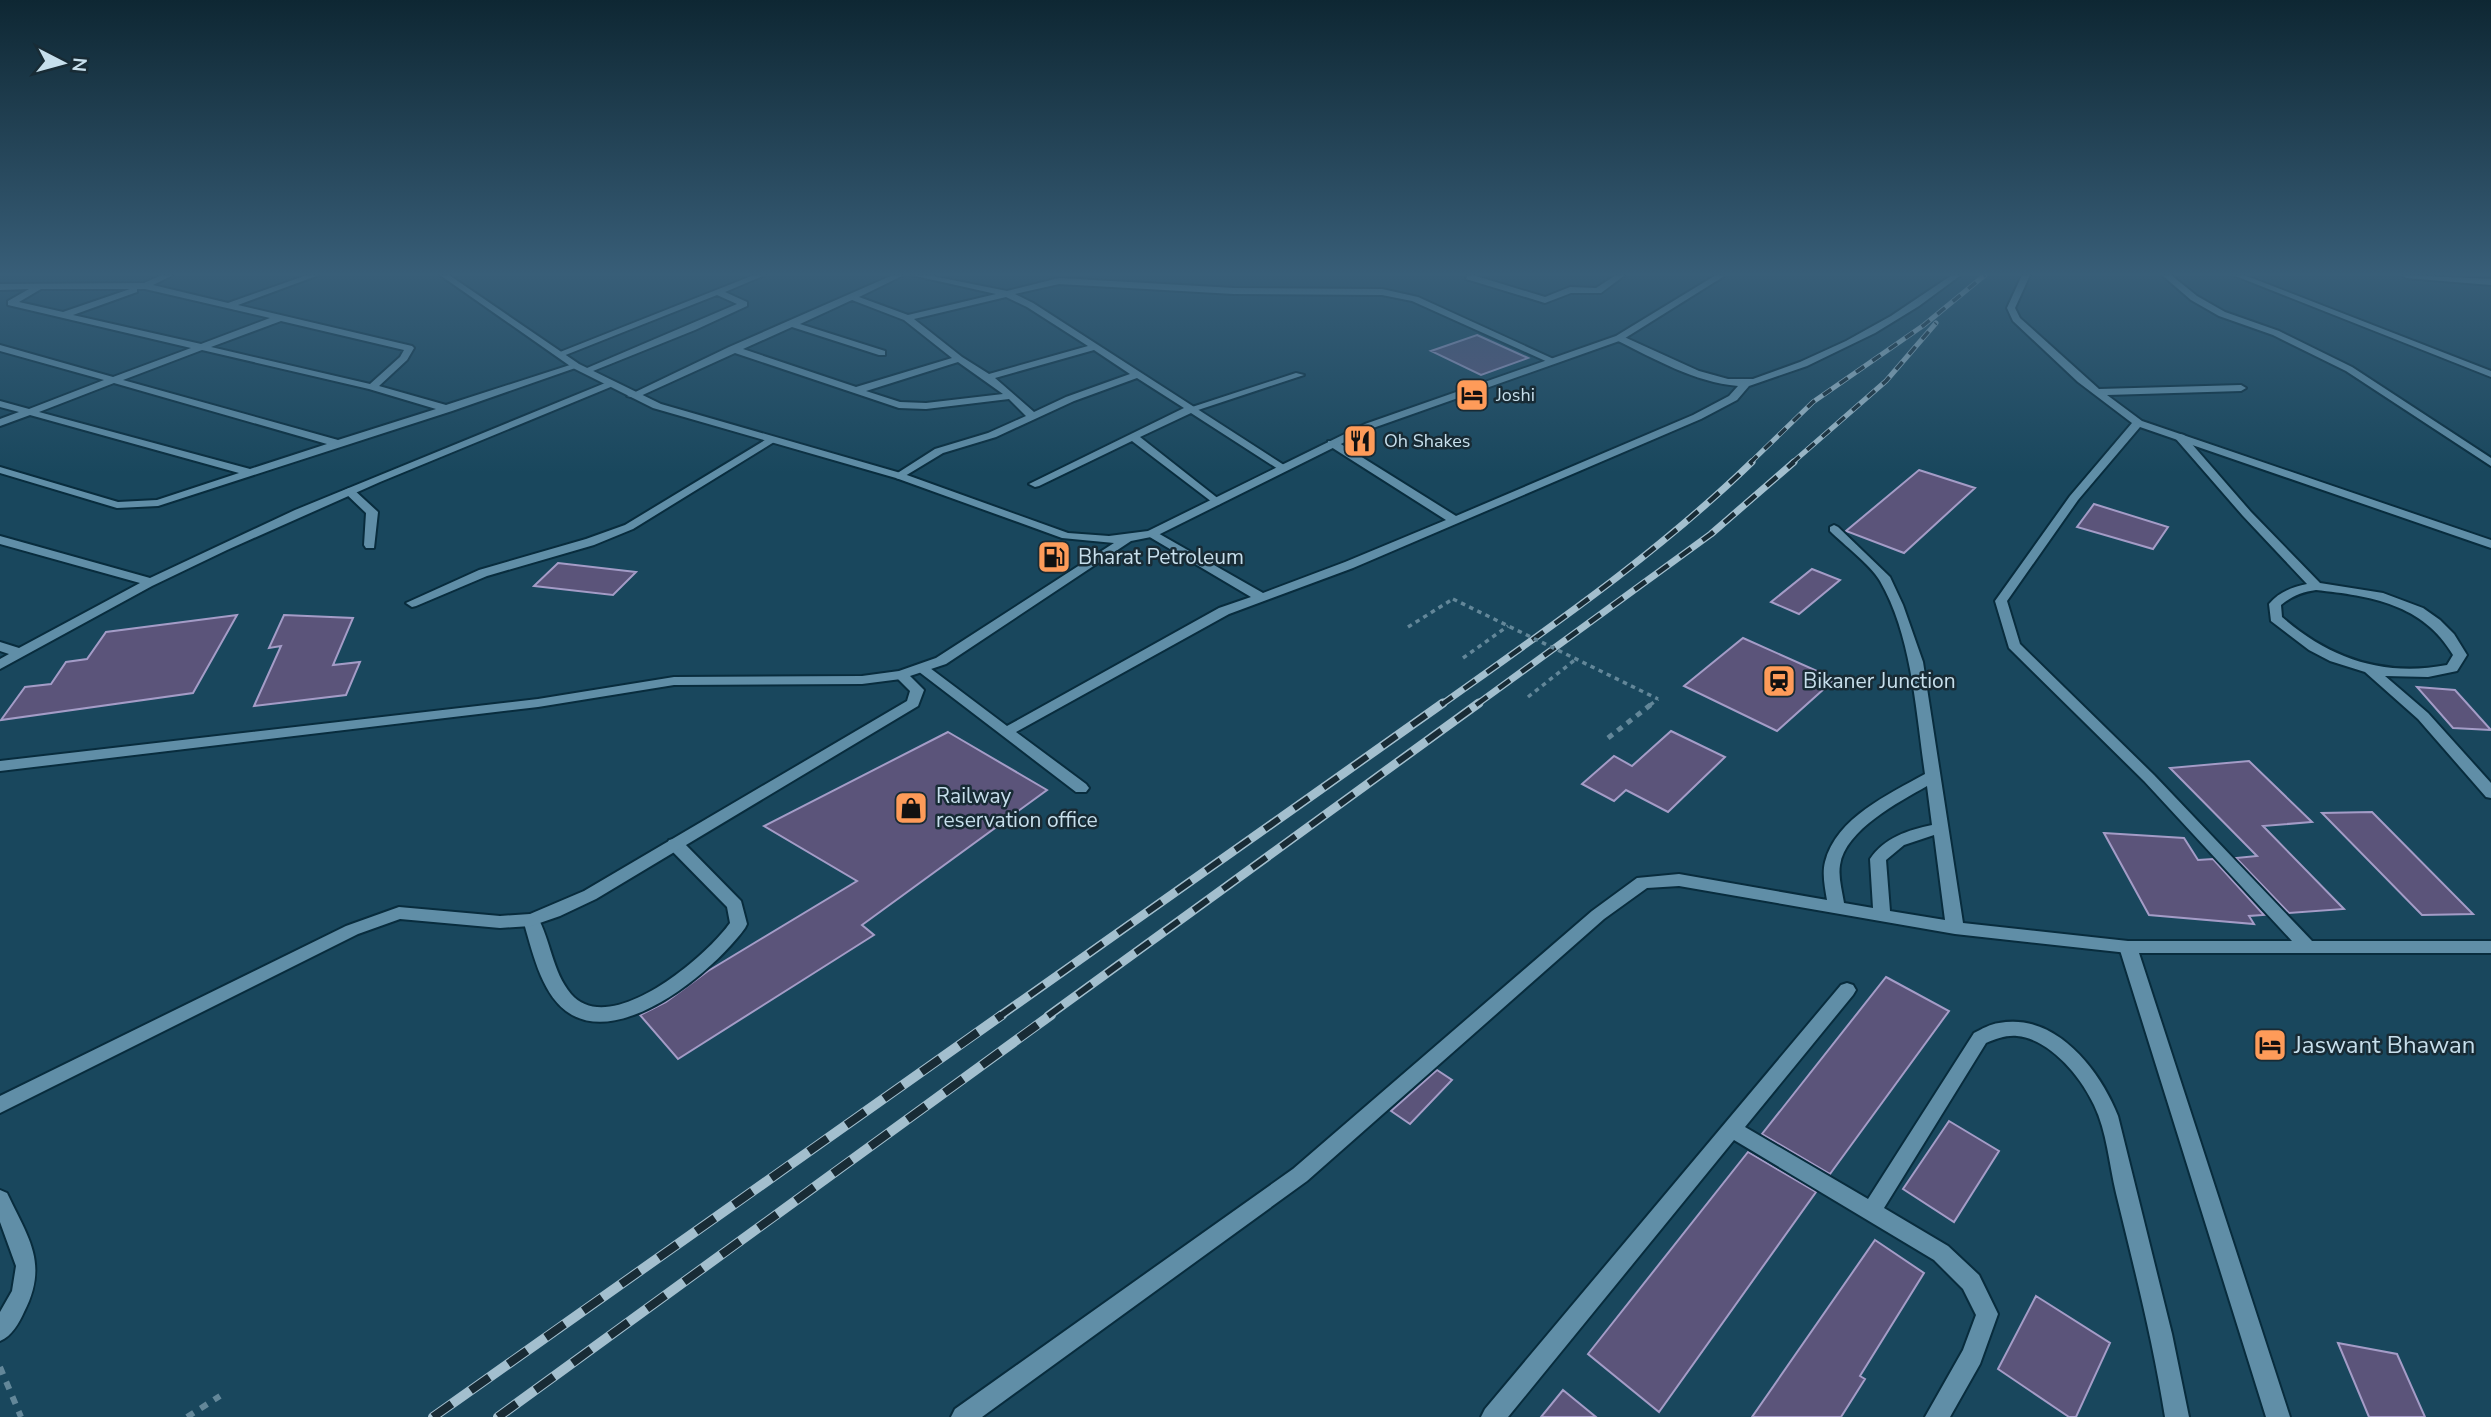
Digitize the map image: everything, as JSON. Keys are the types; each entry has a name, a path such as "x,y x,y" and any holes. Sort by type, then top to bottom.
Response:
{"street":[{"path":"170,341 372,387 448,409"},
{"path":"0,423 218,341"},
{"path":"372,387 404,358 409,348 379,341"},
{"path":"540,341 581,368 632,396 770,440 900,476 1066,536 1093,541 1126,540 1152,534 1369,426 1610,341"},
{"path":"559,354 592,341"},
{"path":"0,470 117,505 158,503 581,368 655,341"},
{"path":"632,396 749,341"},
{"path":"845,341 882,353"},
{"path":"936,341 1011,396 1032,416"},
{"path":"1086,341 1282,467"},
{"path":"1508,341 1553,361"},
{"path":"1626,341 1687,369 1745,384"},
{"path":"1006,732 1224,611 1455,521 1698,417 1733,398 1745,384 1815,361 1855,341"},
{"path":"2040,341 2096,392 2138,424 2491,544"},
{"path":"2292,341 2349,369 2491,463"},
{"path":"2407,341 2491,374"},
{"path":"986,378 1096,347"},
{"path":"0,348 118,379 339,444"},
{"path":"732,349 854,391 911,407 1011,396"},
{"path":"854,391 959,359"},
{"path":"900,476 939,451 992,435 1032,416 1139,374"},
{"path":"1035,484 1191,408 1299,375"},
{"path":"0,665 148,581 257,528 610,384"},
{"path":"2096,392 2241,388"},
{"path":"0,404 252,473"},
{"path":"2138,424 2074,498 2001,601 2014,645 2149,778 2308,947"},
{"path":"1132,436 1216,502"},
{"path":"2179,437 2316,586"},
{"path":"412,603 449,585 600,539 629,527 770,440"},
{"path":"1332,443 1455,521"},
{"path":"349,491 372,512 370,545"},
{"path":"1834,529 1884,577 1897,605 1916,662 1955,928"},
{"path":"1152,534 1263,598"},
{"path":"0,540 148,581"},
{"path":"0,766 538,703 674,681 862,680 901,675 941,660 1126,540"},
{"path":"2316,586 2365,592 2405,605 2446,632 2460,655 2452,668 2417,675 2370,670 2331,658 2304,643 2276,618 2275,604 2283,595 2316,586"},
{"path":"0,646 19,653"},
{"path":"921,668 1081,788"},
{"path":"2370,670 2423,716 2491,793"},
{"path":"0,1105 352,930 399,912 500,922 531,920 590,895 913,703 917,690 901,675"},
{"path":"1837,909 1833,860 1849,833 1878,808 1933,776"},
{"path":"1882,917 1878,859 1891,844 1908,835 1940,828"},
{"path":"531,920 558,991 574,1008 596,1017 623,1012 671,987 729,942 739,924 735,905 675,844"},
{"path":"963,1417 1300,1175 1598,915 1643,882 1679,880 1955,928 2128,947 2491,947"},
{"path":"2128,947 2278,1417"},
{"path":"1493,1417 1847,990"},
{"path":"1871,1211 1980,1038 1994,1029 2017,1028 2050,1040 2076,1063 2104,1105 2169,1370 2177,1417"},
{"path":"1731,1128 1941,1252 1971,1282 1987,1314 1972,1356 1937,1417"},
{"path":"0,1199 29,1268 20,1304 0,1330"}],"path":[{"path":"1408,627 1453,599 1658,699 1608,738"},
{"path":"1463,658 1508,626"},
{"path":"1528,697 1576,659"},
{"path":"0,1367 21,1417"},
{"path":"187,1417 220,1396"}],"building":[{"path":"1459,341 1491,341 1528,358 1481,375 1431,351"},
{"path":"1919,470 1975,488 1904,553 1846,531"},
{"path":"2094,504 2168,527 2153,549 2077,527"},
{"path":"558,563 636,572 613,595 534,586"},
{"path":"1812,569 1840,580 1799,614 1771,602"},
{"path":"237,615 193,693 1,720 25,687 51,684 66,662 87,659 106,632"},
{"path":"284,615 353,618 333,665 360,662 346,695 254,706 281,646 269,648"},
{"path":"1743,638 1835,679 1777,731 1684,686"},
{"path":"2417,687 2455,690 2491,730 2453,728"},
{"path":"1671,731 1725,757 1668,812 1626,790 1614,801 1582,784 1614,756 1632,766"},
{"name":"Railway reservation office","path":"948,732 1047,790 862,925 874,935 678,1059 640,1015 666,1002 708,971 857,881 764,826"},
{"path":"2249,761 2312,822 2263,826 2344,909 2289,913 2236,858 2257,856 2170,768"},
{"path":"2372,812 2473,914 2422,915 2322,813"},
{"path":"2104,833 2184,838 2198,860 2213,859 2264,915 2249,916 2254,924 2149,915"},
{"path":"1886,977 1949,1011 1830,1174 1762,1134"},
{"path":"1437,1070 1452,1080 1410,1124 1391,1111"},
{"path":"1949,1121 1999,1151 1954,1222 1903,1189"},
{"path":"1748,1152 1816,1192 1659,1412 1588,1354"},
{"path":"1875,1240 1924,1273 1860,1376 1865,1379 1841,1417 1752,1417"},
{"path":"2036,1296 2110,1343 2076,1417 2069,1417 1998,1369"},
{"path":"2338,1343 2397,1354 2425,1417 2369,1417"},
{"path":"1563,1390 1596,1417 1541,1417"}],"railway":[{"path":"1750,463 1813,402 1901,341"},
{"path":"1792,463 1886,381 1920,341"},
{"path":"1441,705 1562,619 1640,559 1716,496 1752,462"},
{"path":"1476,705 1711,534 1794,462"},
{"path":"1000,1016 1443,703"},
{"path":"1048,1016 1479,703"},
{"path":"433,1417 1002,1015"},
{"path":"498,1417 1051,1015"}],"place":[{"name":"Joshi","path":"1472,395"},
{"name":"Oh Shakes","path":"1360,441"},
{"name":"Bharat Petroleum","path":"1054,557"},
{"name":"Bikaner Junction","path":"1779,681"},
{"name":"Railway reservation office","path":"911,808"},
{"name":"Jaswant Bhawan","path":"2270,1045"}]}
